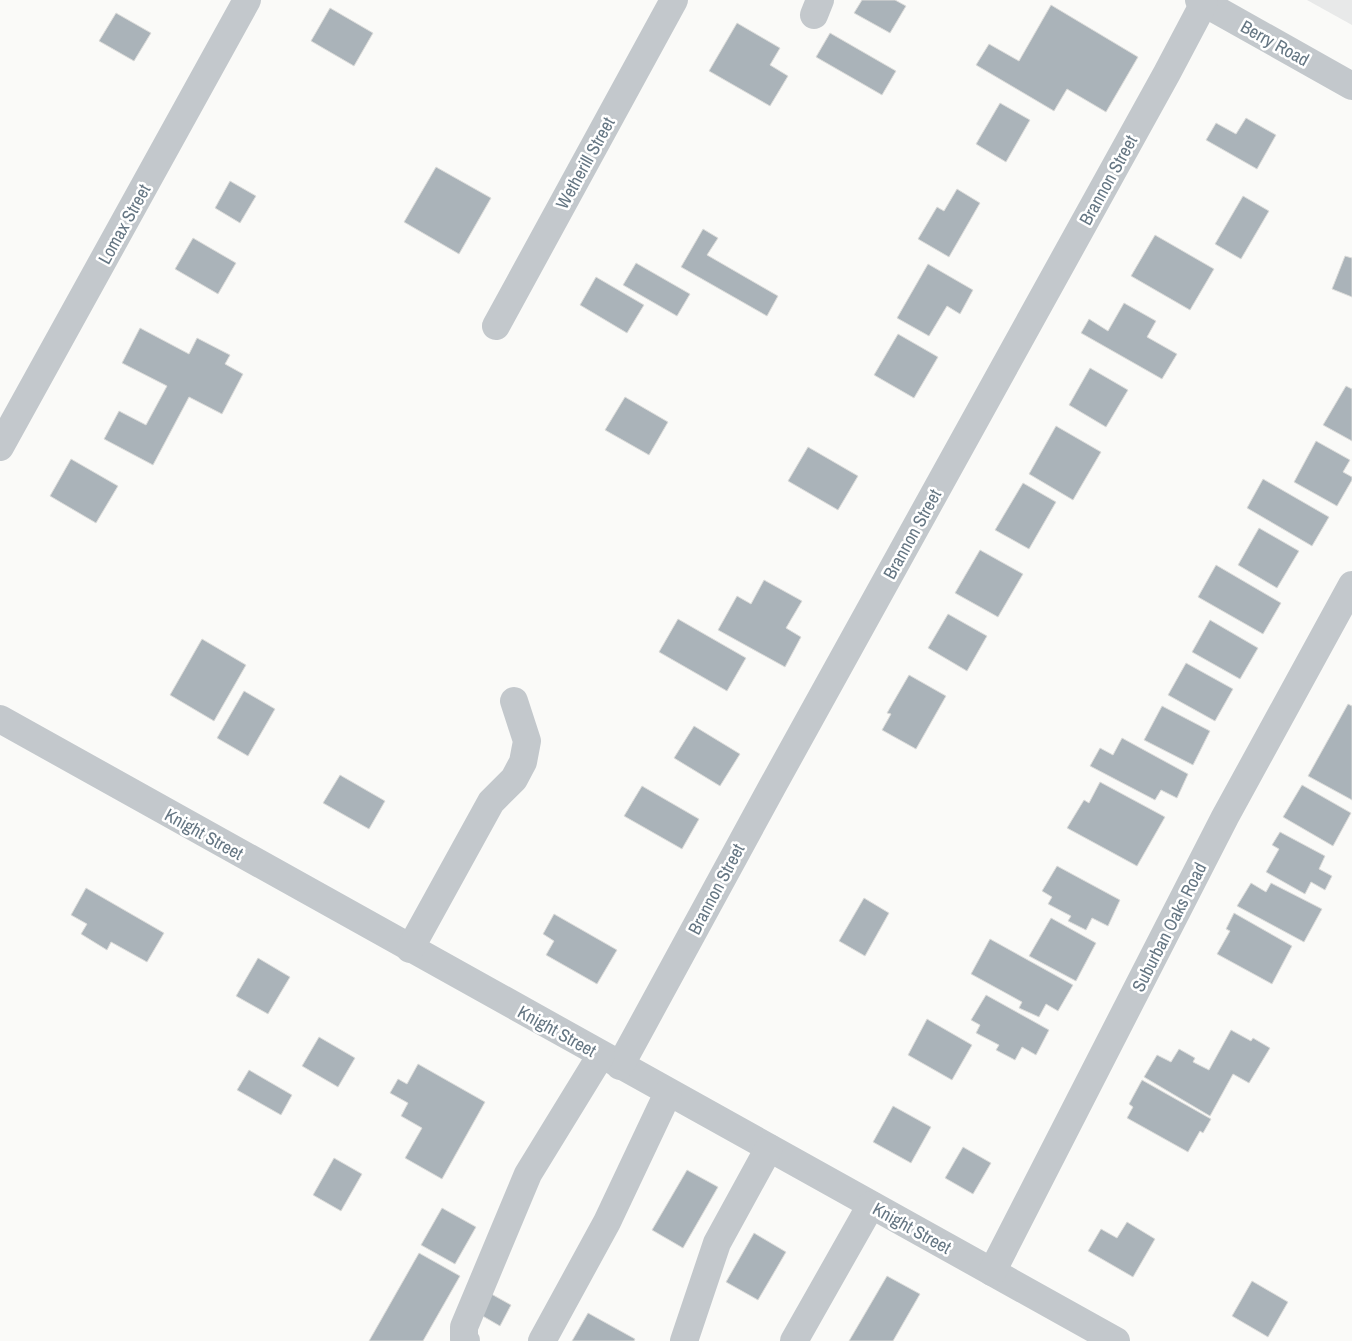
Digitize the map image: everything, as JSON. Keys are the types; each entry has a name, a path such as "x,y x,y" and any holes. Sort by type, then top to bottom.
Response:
{"street":[{"name":"Lomax Street","path":"0,447 247,0"},
{"name":"Wetherill Street","path":"496,326 674,0"},
{"name":"Berry Road","path":"1201,1 1352,86"},
{"name":"Brannon Street","path":"466,1341 464,1339 464,1328 528,1174 611,1061 772,787 1157,90 1201,1"},
{"name":"Suburban Oaks Road","path":"992,1272 1225,817 1352,585"},
{"path":"410,949 436,905 491,802 514,779 523,762 527,741 514,701"},
{"name":"Knight Street","path":"0,719 1116,1341"},
{"path":"542,1341 607,1222 668,1092"},
{"path":"684,1341 717,1243 768,1148"},
{"path":"794,1341 871,1205"}],"shaded area":[{"path":"1307,0 1352,0 1352,25"}],"building":[{"path":"862,0 895,0 906,6 890,33 854,13"},
{"path":"1051,5 1138,57 1106,112 1067,89 1054,111 976,65 989,44 1019,61"},
{"path":"330,8 373,33 354,66 311,41"},
{"path":"116,13 151,33 134,61 99,41"},
{"path":"737,23 780,48 770,65 788,76 770,106 709,71"},
{"path":"830,33 896,71 882,95 816,57"},
{"path":"1000,103 1030,120 1006,162 976,144"},
{"path":"1246,118 1276,135 1257,169 1206,140 1216,123 1236,134"},
{"path":"436,167 491,198 459,254 404,222"},
{"path":"230,181 256,196 240,223 215,208"},
{"path":"957,189 980,203 949,257 918,239 937,207 944,211"},
{"path":"1243,196 1269,211 1241,259 1215,244"},
{"path":"703,229 718,238 707,255 778,296 767,316 681,267"},
{"path":"1155,235 1214,269 1190,310 1131,276"},
{"path":"193,238 236,263 218,294 175,269"},
{"path":"1345,256 1352,258 1352,297 1332,289"},
{"path":"636,263 690,294 677,316 623,285"},
{"path":"928,264 973,290 960,314 947,306 929,336 897,318"},
{"path":"596,277 644,305 627,333 580,305"},
{"path":"1124,303 1156,321 1147,337 1177,354 1162,379 1081,333 1089,319 1108,331"},
{"path":"140,328 189,354 197,338 230,355 225,364 243,374 222,414 189,397 153,465 104,439 119,411 146,425 167,386 122,363"},
{"path":"898,334 938,357 914,398 874,375"},
{"path":"1090,368 1128,390 1106,427 1069,405"},
{"path":"1346,386 1352,389 1352,441 1323,425"},
{"path":"625,397 668,422 649,455 605,430"},
{"path":"1056,426 1101,452 1073,500 1029,474"},
{"path":"1316,441 1350,460 1343,472 1352,477 1352,480 1337,506 1294,482"},
{"path":"808,447 858,476 838,510 788,481"},
{"path":"71,459 118,486 96,523 50,496"},
{"path":"1263,479 1329,517 1312,546 1247,508"},
{"path":"1023,483 1056,502 1029,549 995,530"},
{"path":"1259,528 1299,551 1277,588 1238,565"},
{"path":"980,550 1023,574 998,617 955,593"},
{"path":"1216,565 1281,603 1263,634 1198,597"},
{"path":"764,580 802,601 786,628 801,637 785,667 718,630 737,596 751,604"},
{"path":"948,614 987,636 967,671 928,648"},
{"path":"678,619 746,658 727,691 659,652"},
{"path":"1210,620 1258,648 1240,679 1192,652"},
{"path":"202,639 246,665 214,721 170,695"},
{"path":"1186,663 1233,689 1215,721 1168,695"},
{"path":"909,675 946,696 916,749 882,730 891,714 887,713"},
{"path":"244,691 275,709 248,756 217,738"},
{"path":"1348,704 1352,706 1352,800 1308,776"},
{"path":"1162,706 1210,731 1193,765 1144,740"},
{"path":"694,726 740,754 720,786 674,758"},
{"path":"1122,738 1188,774 1177,798 1161,790 1155,800 1090,766 1100,748 1113,755"},
{"path":"340,775 385,801 369,829 323,803"},
{"path":"1100,782 1165,817 1137,866 1067,828 1084,800 1089,803"},
{"path":"1302,785 1351,813 1333,846 1283,817"},
{"path":"642,786 699,819 682,849 624,816"},
{"path":"1280,832 1325,856 1319,869 1332,876 1325,890 1311,882 1305,894 1266,872 1279,849 1272,845"},
{"path":"1057,866 1120,900 1108,926 1092,918 1086,930 1068,921 1071,916 1048,904 1052,897 1042,891"},
{"path":"1251,883 1266,892 1271,883 1322,909 1304,942 1237,906"},
{"path":"86,888 164,933 147,962 111,942 107,950 81,934 87,924 71,915"},
{"path":"864,898 889,913 865,956 839,941"},
{"path":"1234,913 1292,946 1272,984 1217,954 1230,931 1226,929"},
{"path":"554,914 617,950 597,984 546,955 554,941 543,934"},
{"path":"1051,918 1096,943 1076,981 1029,956"},
{"path":"990,939 1073,985 1058,1011 1046,1004 1039,1017 1019,1008 1022,1002 971,974"},
{"path":"258,958 290,977 268,1014 236,996"},
{"path":"986,995 1049,1030 1036,1055 1022,1047 1015,1060 996,1050 999,1045 976,1033 980,1025 971,1020"},
{"path":"927,1019 972,1045 952,1080 908,1055"},
{"path":"1231,1030 1251,1041 1253,1038 1270,1048 1249,1083 1233,1074 1210,1116 1144,1077 1157,1055 1171,1062 1179,1049 1195,1058 1193,1062 1209,1070"},
{"path":"319,1037 355,1058 338,1087 302,1066"},
{"path":"418,1064 485,1102 442,1179 405,1158 422,1128 401,1116 408,1103 390,1093 398,1079 407,1084"},
{"path":"249,1070 292,1095 281,1115 237,1090"},
{"path":"1142,1080 1211,1119 1203,1133 1200,1131 1188,1152 1127,1118 1133,1107 1129,1104"},
{"path":"893,1106 931,1127 911,1163 873,1142"},
{"path":"963,1147 991,1163 973,1194 945,1178"},
{"path":"334,1158 362,1174 341,1211 313,1195"},
{"path":"687,1170 718,1187 683,1248 652,1230"},
{"path":"442,1208 476,1227 455,1264 421,1245"},
{"path":"1127,1222 1155,1239 1133,1277 1088,1251 1101,1229 1117,1238"},
{"path":"754,1233 786,1252 758,1300 726,1282"},
{"path":"419,1253 460,1276 423,1341 369,1341"},
{"path":"887,1276 920,1294 893,1341 849,1341"},
{"path":"1252,1281 1288,1302 1268,1337 1232,1316"},
{"path":"486,1291 511,1305 500,1326 474,1311"},
{"path":"588,1313 635,1339 634,1341 572,1341"}]}
